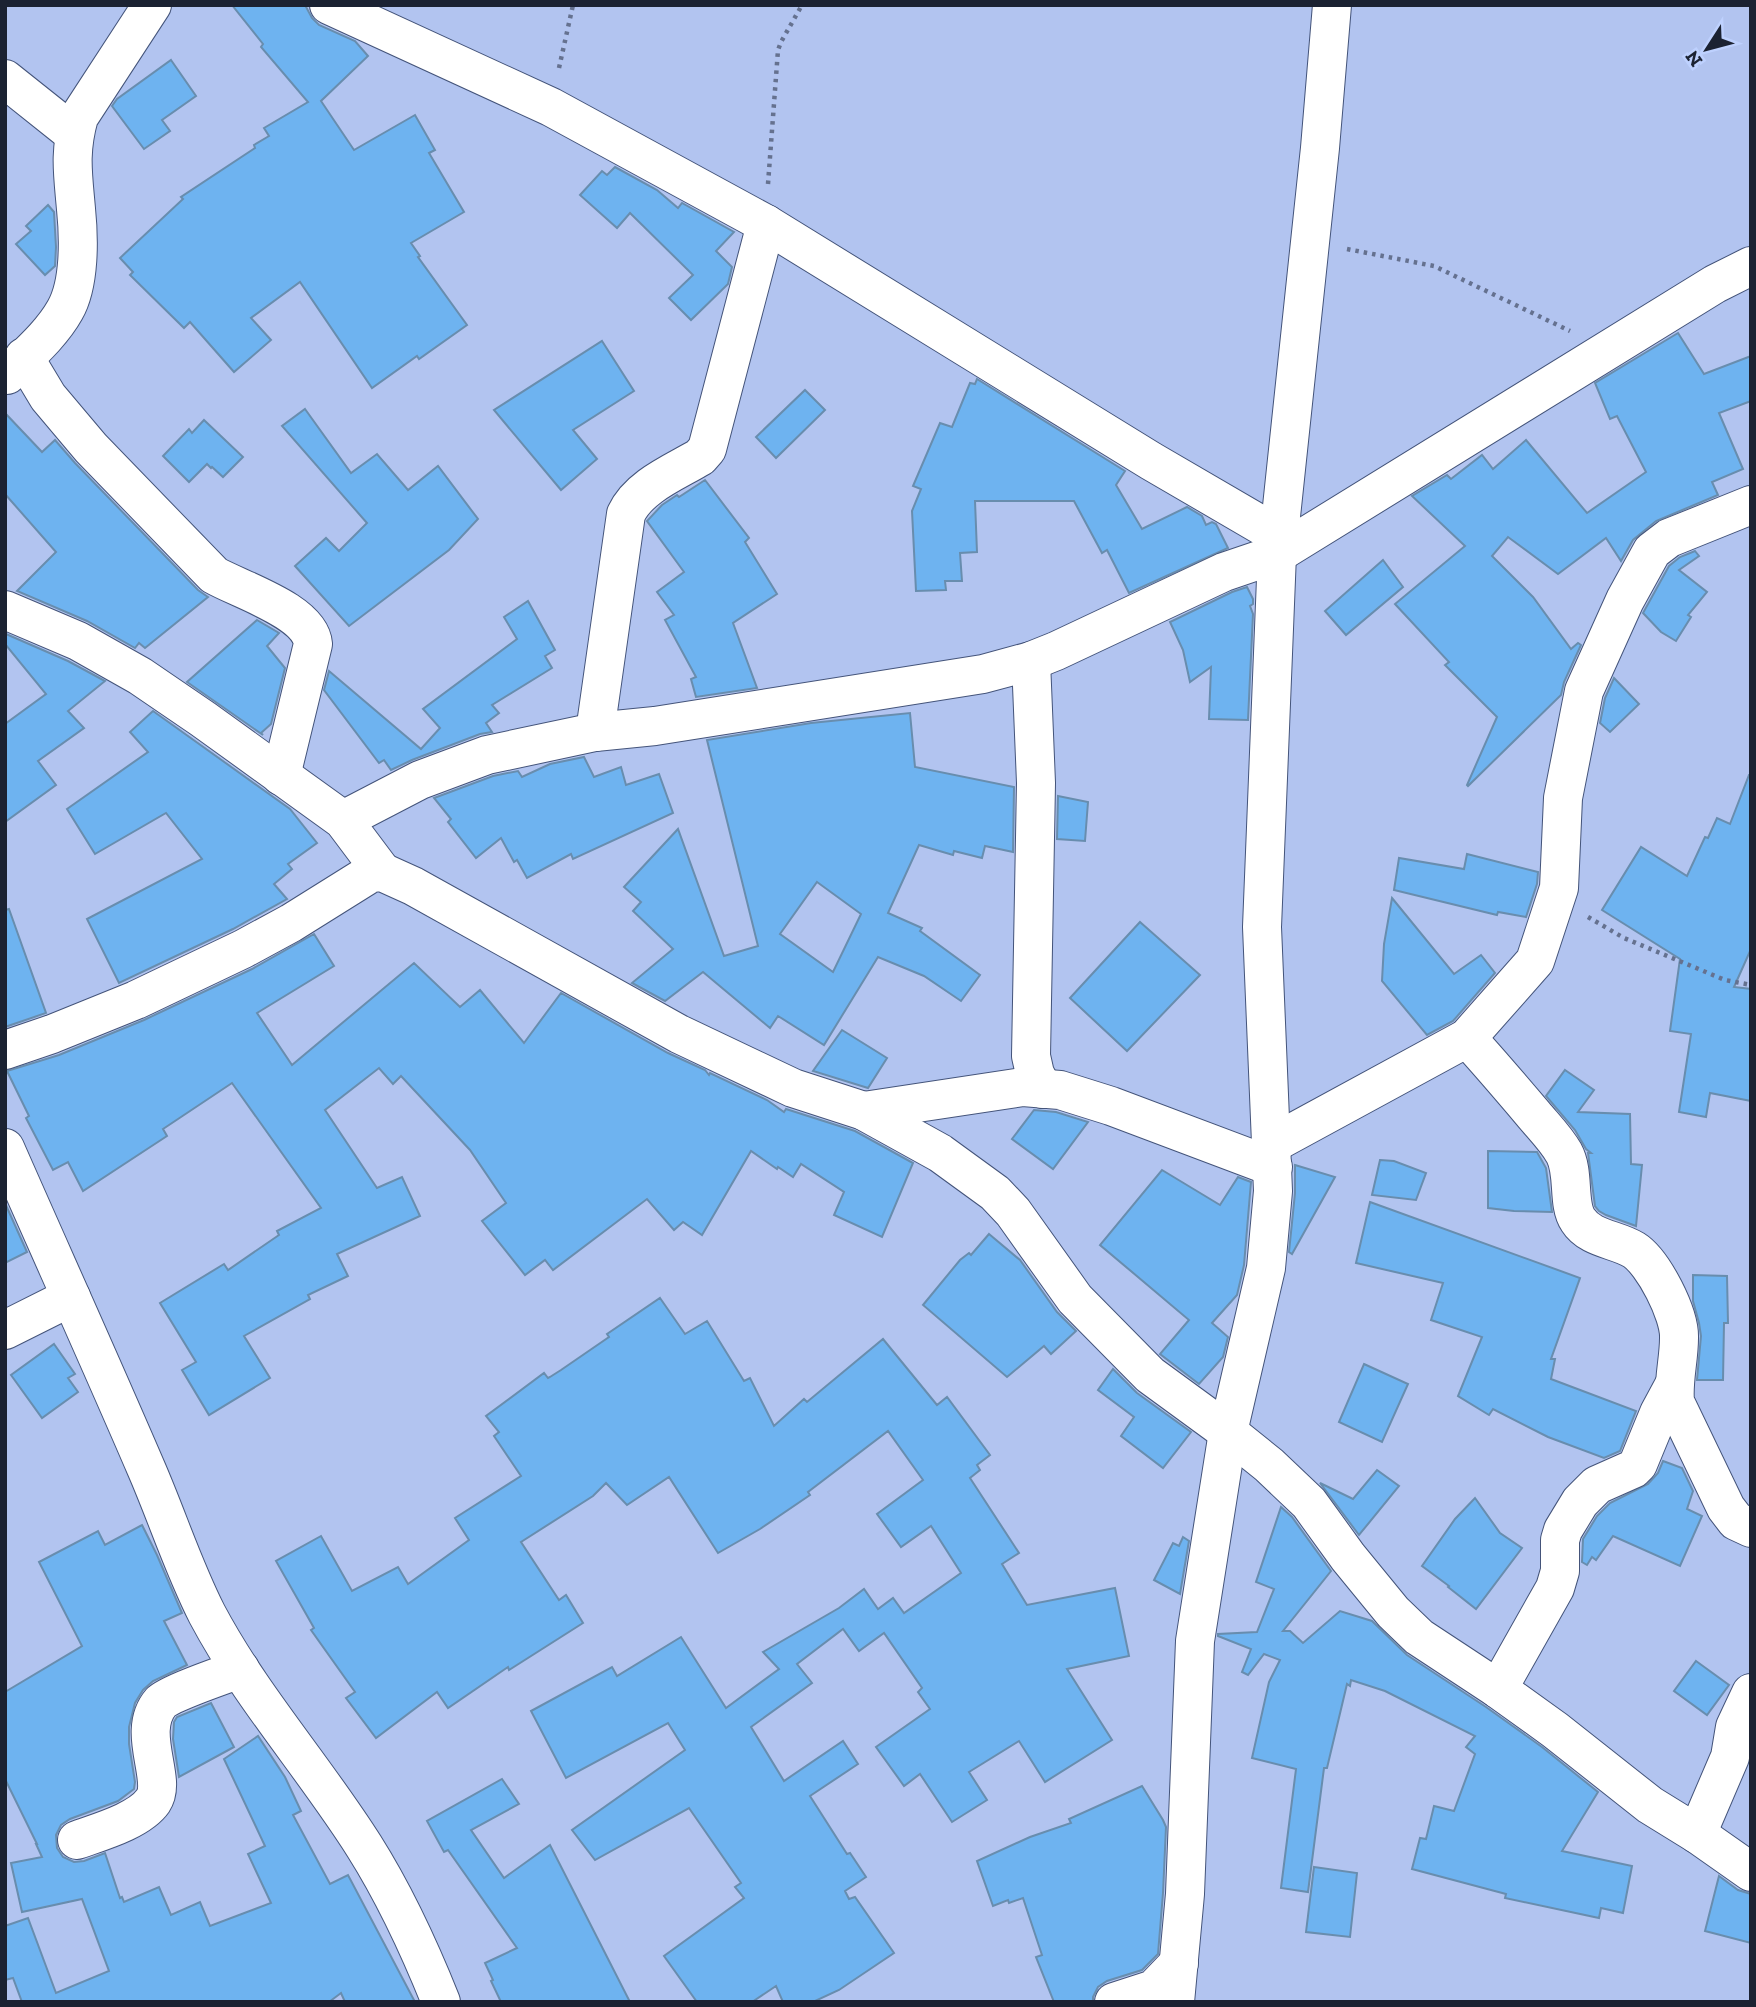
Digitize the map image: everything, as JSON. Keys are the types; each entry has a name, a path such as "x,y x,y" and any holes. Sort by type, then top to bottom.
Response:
{"street":[{"path":"152,5 79,117 71,158 77,228 75,281 66,308 56,323 15,367 48,397 91,448 214,575 280,606 312,637 313,644 281,776"},
{"path":"329,5 551,107 766,224 1151,461 1277,545"},
{"path":"1175,2002 1185,1894 1195,1641 1228,1432 1266,1268 1273,1156 1262,927 1277,545 1332,5"},
{"path":"5,79 74,134"},
{"path":"595,732 626,514 645,490 700,457 707,449 766,224"},
{"path":"343,820 419,779 487,755 595,732 655,726 983,674 1056,651 1277,545 1715,284 1751,266"},
{"path":"864,1111 1023,1087 1060,1090 1273,1156 1467,1038 1535,961 1559,888 1563,798 1584,691 1625,600 1652,551 1670,538 1751,505"},
{"path":"5,610 78,640 140,676 203,719 343,820 382,872 413,886 679,1034 793,1088 864,1111 940,1153 995,1193 1013,1212 1075,1299 1150,1375 1269,1465 1309,1503 1393,1612 1419,1637 1555,1730 1650,1805 1751,1872"},
{"path":"1031,660 1036,783 1031,1056 1035,1074 1043,1089"},
{"path":"5,1050 136,1000 243,949 291,923 371,873 382,872"},
{"path":"1467,1038 1564,1152 1570,1168 1576,1218 1595,1234 1631,1248 1644,1257 1653,1269 1676,1317 1679,1336 1675,1402 1726,1508 1736,1521 1751,1528"},
{"path":"5,1149 148,1471 207,1614 268,1712 363,1845 396,1901 441,2002"},
{"path":"5,1331 71,1297"},
{"path":"1498,1689 1555,1588 1560,1572 1559,1548 1563,1530 1580,1502 1597,1485 1633,1469 1638,1464 1674,1387"},
{"path":"77,1840 128,1820 142,1812 154,1800 158,1790 150,1728 155,1712 163,1700 240,1669"},
{"path":"1697,1834 1731,1757 1735,1727 1751,1693"},
{"path":"1114,2002 1154,1989 1180,1963"}],"path":[{"path":"551,107 573,5"},
{"path":"766,224 778,50 802,5"},
{"path":"1310,239 1353,251 1434,266 1609,349"},
{"path":"1556,898 1624,938 1726,980 1751,985"}],"building":[{"path":"232,5 305,5 319,25 355,41 368,56 321,101 354,150 415,115 435,150 429,153 464,212 411,243 420,256 418,257 467,325 372,388 300,282 251,318 271,340 234,372 190,322 184,328 130,275 133,272 120,258 183,199 181,197 269,136 264,128 308,102 261,47 263,44"},
{"path":"171,60 196,96 162,120 170,131 144,149 112,106 117,99"},
{"path":"615,167 657,190 678,208 682,203 734,232 716,251 732,267 728,284 691,320 669,298 693,275 630,213 617,228 580,195 602,171 607,175"},
{"path":"48,205 54,212 56,247 55,266 45,275 16,244 31,231 26,226"},
{"path":"1678,333 1704,374 1751,356 1751,401 1719,413 1743,469 1712,482 1718,495 1656,521 1633,540 1621,561 1606,538 1558,574 1508,537 1492,556 1533,597 1571,649 1578,643 1581,645 1561,695 1468,786 1497,717 1445,665 1449,662 1395,604 1465,546 1412,496 1447,475 1451,479 1482,455 1493,469 1526,440 1587,513 1646,472 1617,416 1610,419 1595,383"},
{"path":"602,341 634,391 573,430 597,459 561,490 494,410"},
{"path":"977,379 1125,471 1116,485 1142,529 1187,507 1202,516 1206,525 1212,522 1216,524 1228,548 1129,593 1107,550 1102,553 1074,501 975,501 977,552 960,553 962,581 945,581 946,590 916,591 912,511 921,489 913,486 940,423 952,427 970,383 975,384"},
{"path":"805,390 825,410 776,458 756,437"},
{"path":"305,409 351,473 377,454 408,490 438,466 478,519 449,550 349,626 295,566 326,538 339,551 367,523 282,426"},
{"path":"5,413 42,452 55,440 198,590 208,597 145,648 139,643 135,648 87,621 17,591 56,552 5,494"},
{"path":"204,420 243,457 223,477 207,464 189,482 163,456 189,429 192,433"},
{"path":"705,480 749,538 745,542 777,594 733,623 757,688 696,697 691,679 696,677 665,620 674,615 657,592 684,572 647,521 662,505"},
{"path":"1695,551 1699,556 1679,570 1707,592 1688,615 1691,617 1676,641 1661,632 1643,613 1669,566 1680,557"},
{"path":"1383,560 1403,587 1346,635 1325,611"},
{"path":"1247,587 1253,599 1250,606 1253,614 1248,720 1209,719 1211,667 1190,682 1183,650 1170,622"},
{"path":"528,601 555,650 545,656 552,668 492,705 499,713 486,723 492,732 480,734 391,770 384,760 379,763 324,690 329,671 421,749 440,728 423,709 517,639 504,617"},
{"path":"257,620 279,633 267,646 285,668 271,724 261,733 263,735 187,682"},
{"path":"6,634 68,661 105,681 68,711 84,728 38,761 56,785 5,822 5,724 46,694 5,644"},
{"path":"1614,678 1639,704 1610,732 1600,723 1605,698"},
{"path":"153,711 290,809 317,843 288,864 292,869 274,884 287,899 233,929 119,983 87,919 202,859 166,813 95,854 67,809 148,752 130,732"},
{"path":"910,713 915,767 1014,787 1013,852 985,846 982,858 954,851 953,855 919,845 888,913 922,928 920,931 980,975 961,1001 924,976 878,957 824,1045 778,1016 770,1028 703,972 665,1001 632,983 673,949 633,911 641,902 624,887 678,829 724,956 758,946 707,740 811,723","holes":["817,882 861,914 833,972 780,934"]},
{"path":"584,757 594,777 621,767 626,785 659,774 673,813 573,859 571,854 527,878 517,860 514,862 501,838 476,858 448,822 451,819 434,798 493,776 518,771 522,777 550,764"},
{"path":"1749,775 1751,949 1734,987 1751,989 1751,1101 1710,1093 1706,1117 1679,1112 1691,1034 1670,1031 1680,959 1602,910 1641,847 1687,876 1717,818 1730,824"},
{"path":"1058,796 1088,802 1085,841 1057,839"},
{"path":"1467,854 1538,872 1537,884 1526,917 1498,912 1497,915 1394,890 1399,858 1464,869"},
{"path":"1392,898 1454,974 1481,955 1495,973 1453,1021 1427,1035 1382,981 1384,944"},
{"path":"9,909 46,1013 5,1027 5,910"},
{"path":"1140,922 1200,975 1127,1051 1070,998"},
{"path":"314,934 334,966 257,1013 292,1065 414,963 460,1007 480,990 524,1043 561,993 668,1053 705,1070 709,1075 710,1073 767,1100 784,1112 786,1109 855,1131 913,1163 882,1237 834,1215 844,1192 801,1164 793,1177 751,1151 702,1235 683,1222 674,1230 647,1199 553,1270 545,1260 525,1275 482,1221 506,1203 470,1150 401,1076 393,1084 379,1068 325,1110 377,1188 402,1177 420,1216 337,1254 348,1276 308,1295 310,1299 244,1336 270,1378 209,1415 182,1370 196,1362 160,1303 224,1264 228,1270 279,1235 277,1231 321,1208 232,1083 163,1129 167,1136 83,1191 68,1162 53,1170 26,1118 29,1116 7,1071 59,1055 144,1020 252,969"},
{"path":"842,1030 887,1058 868,1088 813,1071"},
{"path":"1565,1070 1594,1090 1578,1112 1630,1114 1631,1164 1642,1165 1636,1226 1606,1215 1595,1206 1588,1153 1591,1153 1546,1096"},
{"path":"1034,1110 1056,1112 1088,1122 1053,1169 1012,1139"},
{"path":"1488,1151 1537,1152 1546,1168 1552,1212 1488,1208"},
{"path":"1380,1160 1394,1161 1426,1173 1416,1200 1372,1195"},
{"path":"1295,1165 1335,1177 1292,1254 1289,1252"},
{"path":"1162,1170 1220,1205 1238,1177 1251,1182 1244,1265 1237,1295 1212,1323 1228,1337 1223,1357 1199,1384 1160,1354 1189,1320 1100,1245"},
{"path":"1370,1202 1580,1278 1551,1359 1555,1359 1551,1379 1636,1411 1620,1451 1604,1458 1548,1437 1493,1409 1489,1415 1458,1396 1482,1337 1431,1320 1443,1283 1356,1263"},
{"path":"5,1203 27,1252 5,1263"},
{"path":"989,1234 1020,1260 1057,1312 1076,1331 1051,1354 1044,1346 1007,1377 923,1305 960,1260 969,1253 971,1255"},
{"path":"1693,1275 1727,1276 1728,1323 1724,1323 1723,1380 1697,1380 1701,1336 1693,1301"},
{"path":"660,1298 685,1334 707,1321 744,1381 750,1378 774,1426 804,1399 807,1402 883,1339 937,1405 947,1397 990,1455 977,1465 980,1470 970,1478 1019,1553 1002,1564 1027,1605 1115,1588 1129,1656 1067,1669 1112,1740 1045,1782 1019,1741 969,1772 987,1800 952,1822 920,1774 904,1786 876,1747 930,1709 918,1692 922,1688 884,1633 859,1651 843,1629 797,1664 812,1683 751,1727 784,1781 843,1741 858,1764 810,1796 847,1854 850,1853 866,1877 845,1891 849,1899 855,1897 894,1953 839,1990 813,2002 783,2002 776,1986 752,2002 697,2002 664,1956 744,1898 735,1887 741,1883 689,1808 595,1860 572,1830 685,1750 668,1723 566,1778 531,1711 612,1667 617,1676 681,1637 726,1708 779,1669 763,1652 839,1608 864,1589 878,1609 893,1598 904,1613 961,1573 931,1526 901,1547 877,1514 923,1480 888,1431 808,1492 810,1495 718,1553 669,1477 627,1505 606,1483 593,1496 521,1542 559,1600 566,1595 583,1623 509,1670 508,1667 448,1708 437,1692 376,1738 346,1698 355,1692 311,1630 314,1628 276,1561 321,1536 352,1591 398,1567 408,1584 469,1540 455,1518 521,1476 494,1436 499,1432 486,1416 544,1373 548,1378 561,1370"},
{"path":"54,1344 75,1374 68,1378 78,1392 42,1418 11,1375"},
{"path":"1364,1364 1408,1384 1382,1442 1339,1422"},
{"path":"1113,1369 1137,1393 1191,1432 1163,1468 1121,1436 1134,1417 1098,1390"},
{"path":"1663,1461 1682,1468 1693,1491 1687,1509 1702,1516 1680,1566 1613,1536 1596,1560 1592,1557 1587,1565 1582,1562 1583,1539 1597,1516 1610,1503 1648,1484 1658,1473"},
{"path":"1377,1470 1399,1486 1359,1535 1320,1483 1353,1499"},
{"path":"1475,1498 1500,1533 1522,1548 1476,1609 1422,1566 1455,1519"},
{"path":"1281,1507 1292,1517 1331,1571 1283,1631 1290,1631 1303,1643 1340,1611 1372,1621 1407,1655 1542,1747 1598,1792 1562,1851 1632,1866 1623,1913 1601,1908 1599,1918 1505,1898 1506,1894 1412,1869 1420,1838 1426,1839 1434,1806 1454,1811 1475,1754 1466,1747 1475,1736 1385,1691 1351,1680 1350,1686 1347,1684 1327,1768 1324,1768 1308,1892 1281,1888 1296,1769 1252,1758 1269,1682 1280,1660 1264,1654 1248,1675 1242,1672 1251,1649 1218,1634 1257,1632 1274,1589 1256,1582"},
{"path":"142,1525 182,1613 164,1621 187,1665 153,1681 135,1703 129,1727 134,1789 118,1801 61,1825 56,1835 57,1848 63,1857 74,1862 105,1853 120,1898 122,1897 124,1902 159,1887 171,1915 200,1902 210,1926 271,1903 248,1854 265,1846 224,1759 258,1736 285,1777 301,1811 293,1815 330,1884 348,1875 415,2002 345,2002 341,1993 329,2002 22,2002 13,1978 5,1980 5,1926 28,1918 56,1993 109,1971 82,1899 22,1912 11,1863 42,1857 5,1779 5,1692 82,1646 39,1562 98,1531 105,1545"},
{"path":"1183,1537 1189,1541 1180,1594 1154,1580 1173,1543 1179,1546"},
{"path":"1696,1661 1729,1685 1707,1715 1674,1691"},
{"path":"211,1703 234,1747 179,1777 173,1739 174,1722 177,1717"},
{"path":"502,1779 519,1804 471,1830 504,1878 550,1845 630,2002 501,2002 485,1963 517,1948 448,1850 444,1852 427,1821"},
{"path":"1142,1786 1166,1827 1158,1954 1142,1970 1107,1981 1098,1987 1093,2002 1054,2002 1036,1957 1042,1955 1023,1898 993,1906 977,1861 1030,1837 1071,1823 1069,1819"},
{"path":"1314,1867 1357,1873 1350,1937 1306,1932"},
{"path":"1719,1876 1738,1890 1751,1894 1751,1943 1705,1931"}]}
